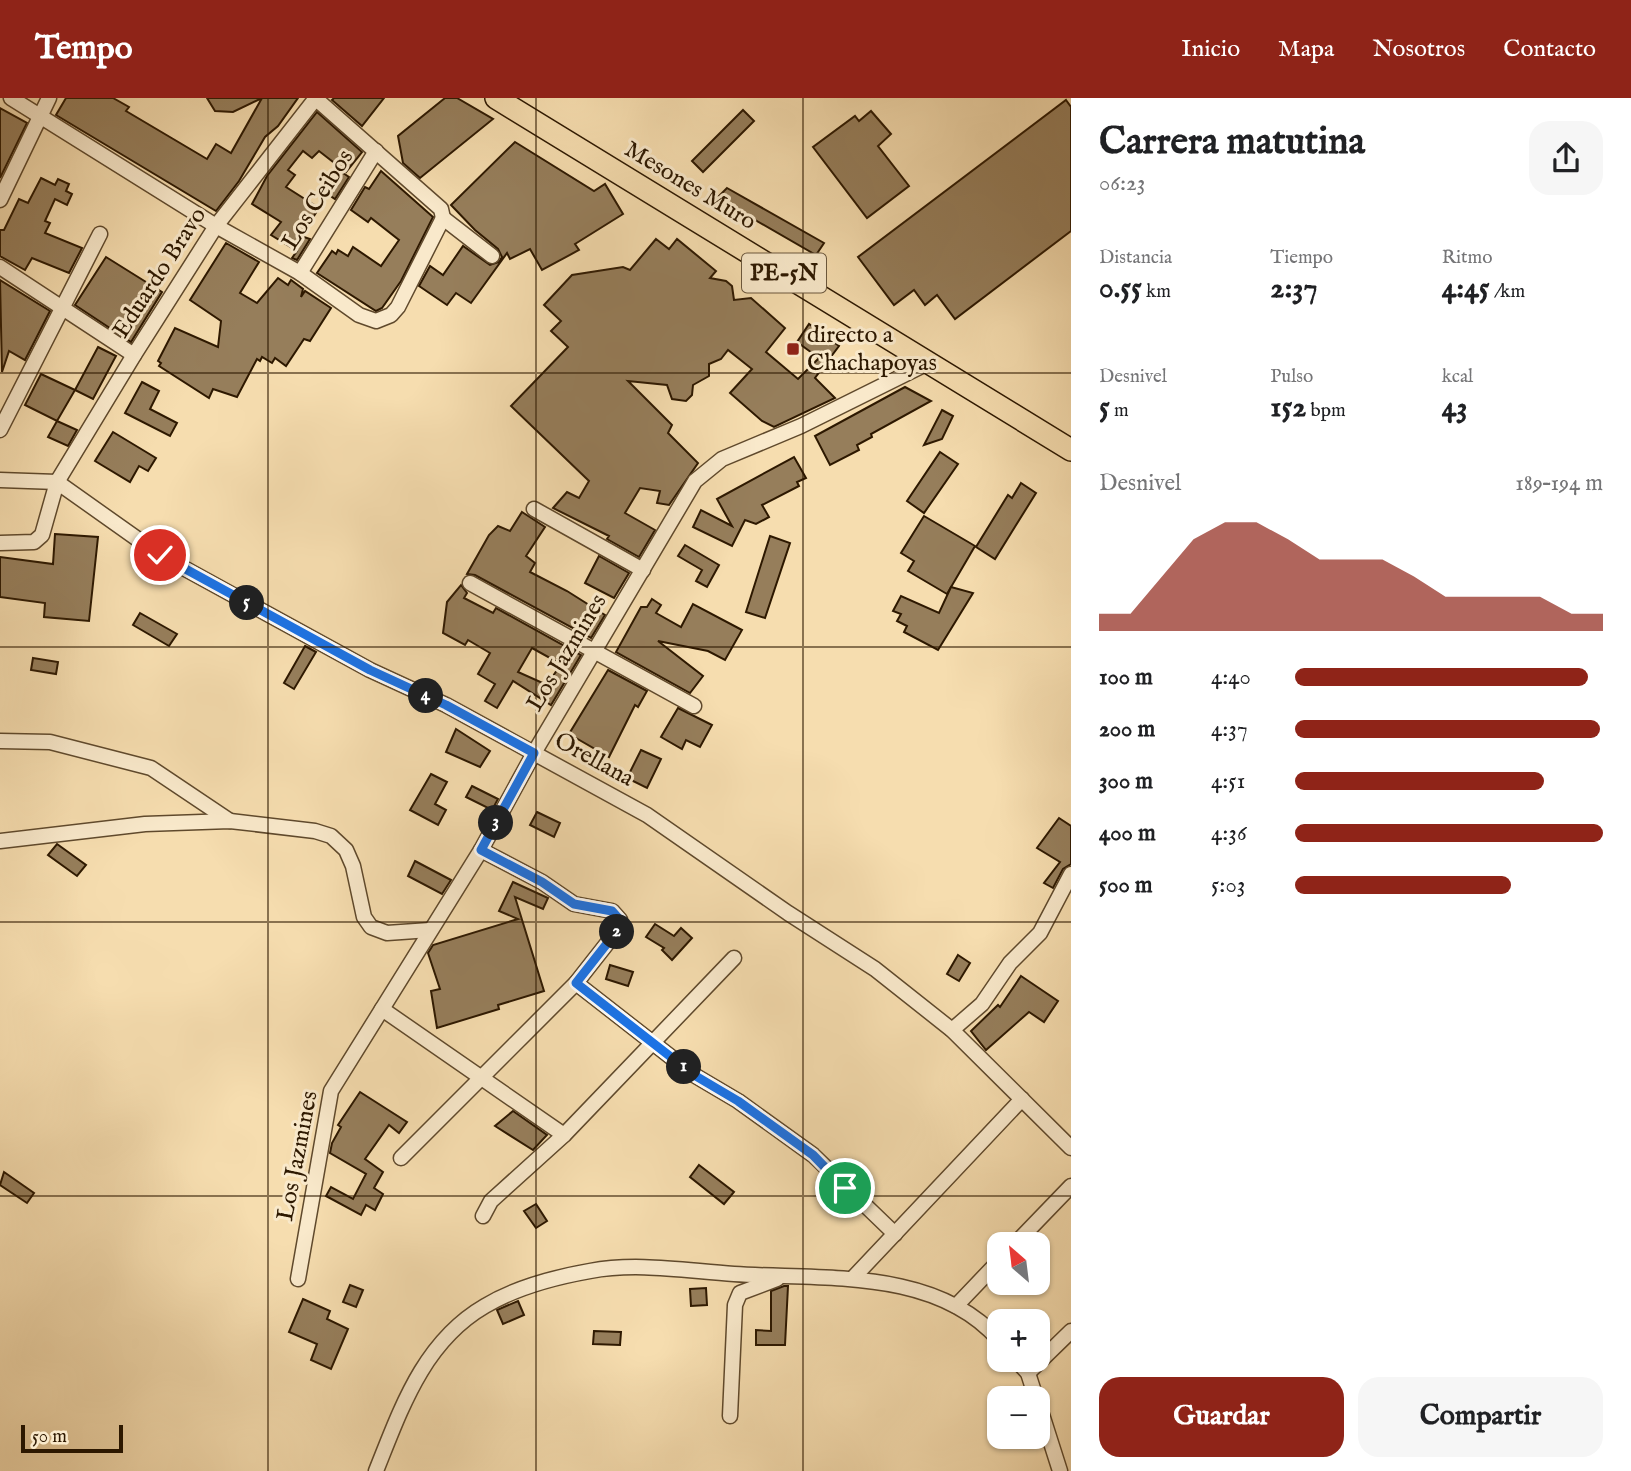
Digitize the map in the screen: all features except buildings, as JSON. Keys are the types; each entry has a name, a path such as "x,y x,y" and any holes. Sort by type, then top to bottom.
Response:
{"highway":[{"name":"Mesones Muro","path":"496,98 1071,450"}],"street":[{"path":"11,98 216,226 300,273 359,315 376,321 391,315 398,307 443,218 441,209 315,98"},
{"path":"0,200 49,98"},
{"name":"Eduardo Bravo","path":"0,543 34,542 41,535 57,482 134,355 216,226 315,98"},
{"name":"Los Ceibos","path":"300,273 376,151"},
{"path":"443,218 492,256"},
{"path":"0,430 100,234"},
{"path":"0,267 134,355"},
{"name":"Los Jazmines","path":"298,1279 331,1091 481,850 534,753 695,481 707,469 802,426 930,362"},
{"path":"0,480 57,482"},
{"name":"Orellana","path":"57,482 160,555 370,670 446,705 647,815 788,914 875,969 952,1030 1071,1149"},
{"path":"534,509 643,570"},
{"path":"470,583 694,706"},
{"path":"0,741 50,742 151,768 230,821"},
{"path":"0,841 145,824 230,821 315,831 331,836 346,850 354,866 364,917 371,927 387,933 430,930"},
{"path":"401,1158 480,1075 576,983 614,936 620,920 612,911 574,904 542,882 481,850"},
{"path":"952,1030 982,1004 1010,963 1040,933 1071,874"},
{"path":"483,1216 491,1202 564,1135 734,958"},
{"path":"576,983 694,1075 738,1101 813,1155 895,1234"},
{"path":"383,1009 564,1135"},
{"path":"853,1278 1022,1098"},
{"path":"1027,1232 1071,1186"},
{"path":"376,1471 415,1376 444,1339 485,1306 538,1284 592,1270 643,1268 785,1277 853,1278 913,1290 956,1306 987,1331"},
{"path":"956,1306 987,1274"},
{"path":"730,1416 735,1305 740,1293 785,1277"},
{"path":"1032,1386 1028,1373 1071,1331"},
{"path":"1050,1440 1060,1471"}],"place":[{"name":"directo a Chachapoyas","path":"793,349"}],"route":[{"path":"160,555 370,670 446,705 534,753 481,850 542,882 574,904 612,911 620,920 620,927 614,936 594,957 576,983 584,992 694,1075 738,1101 813,1155 845,1188"}]}
